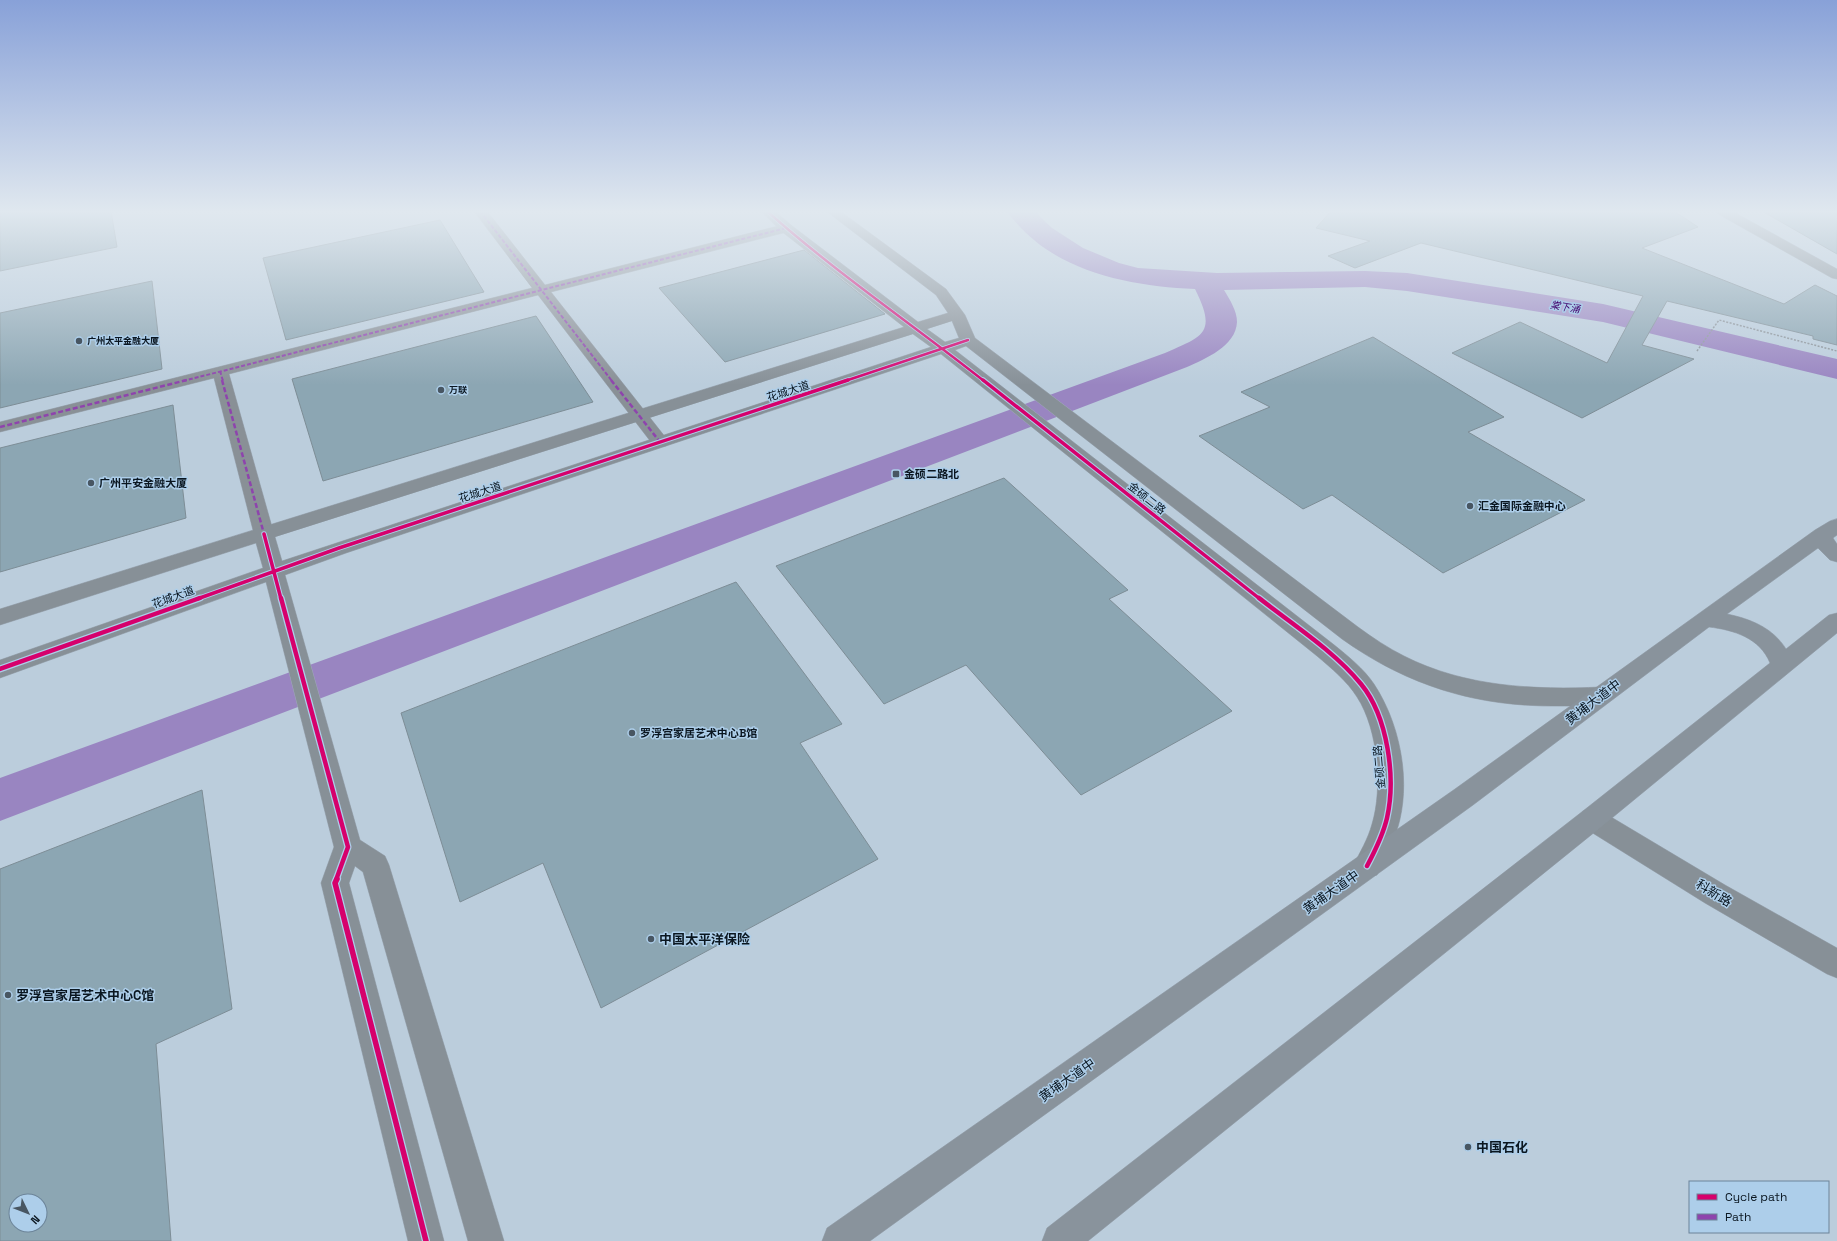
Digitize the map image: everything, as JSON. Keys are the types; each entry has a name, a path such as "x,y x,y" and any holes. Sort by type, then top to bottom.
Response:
{"main road":[{"name":"黄埔大道中","path":"840,1241 1464,797 1705,619 1832,538"},
{"path":"1705,619 1731,622 1757,632 1775,648 1782,665"},
{"path":"1060,1241 1592,819 1837,621"}],"street":[{"path":"525,269 660,442"},
{"path":"0,427 625,269"},
{"name":"金硕二路","path":"839,269 915,328 944,348 1325,650 1343,666 1366,691 1375,707 1384,732 1389,764 1390,791 1388,816 1380,839 1367,866"},
{"name":"金硕二路","path":"912,269 935,286 946,298 968,340 1350,633 1396,663 1434,678 1479,690 1529,697 1563,698 1601,696"},
{"path":"1826,269 1837,275"},
{"name":"花城大道","path":"0,617 956,315"},
{"name":"花城大道","path":"0,669 274,570 968,340"},
{"path":"220,371 348,848 335,883 426,1241"},
{"name":"科新路","path":"1592,819 1715,894 1837,964"},
{"path":"348,848 375,865 486,1241"}],"path":[{"path":"1697,350 1719,320 1837,351"}],"building":[{"path":"0,269 10,269 0,271"},
{"path":"266,269 470,269 484,292 286,340"},
{"path":"732,269 828,269 885,314 725,362 659,288"},
{"path":"1530,269 1695,269 1784,304 1815,285 1837,296 1837,345 1813,339 1813,336 1667,301 1642,345 1694,359 1582,418 1452,353 1520,322 1607,363 1643,296"},
{"name":"广州太平金融大厦","path":"152,281 162,369 0,408 0,313"},
{"name":"万联","path":"536,316 593,402 323,481 292,379"},
{"path":"1373,337 1504,417 1468,432 1585,500 1443,573 1332,495 1303,509 1199,436 1270,407 1241,392"},
{"name":"广州平安金融大厦","path":"173,405 186,518 0,572 0,448"},
{"path":"1004,478 1128,590 1109,599 1232,711 1081,795 966,665 884,704 776,566"},
{"path":"736,582 842,724 800,743 878,859 601,1008 543,863 460,902 401,713"},
{"path":"202,790 232,1009 156,1044 171,1241 0,1241 0,869"}],"waterway":[{"name":"棠下涌","path":"1108,269 1138,276 1174,280 1217,282 1365,279 1407,282 1603,313 1837,369"},
{"path":"0,800 1176,360 1204,346 1217,335 1221,329 1222,317 1206,282"}],"marked path":[{"path":"525,269 660,442"},
{"path":"0,427 624,269"},
{"path":"220,371 264,534"}],"cycle path":[{"path":"838,269 944,349 1325,650 1357,680 1366,691 1379,719 1388,753 1391,788 1387,818 1381,836 1367,866"},
{"path":"0,669 339,548 968,340"},
{"path":"264,534 348,847 335,883 426,1241"}],"place":[{"name":"广州太平金融大厦","path":"79,341"},
{"name":"万联","path":"441,390"},
{"name":"金硕二路北","path":"896,474"},
{"name":"广州平安金融大厦","path":"91,483"},
{"name":"汇金国际金融中心","path":"1470,506"},
{"name":"罗浮宫家居艺术中心B馆","path":"632,733"},
{"name":"中国太平洋保险","path":"651,939"},
{"name":"罗浮宫家居艺术中心C馆","path":"8,995"},
{"name":"中国石化","path":"1468,1147"}]}
